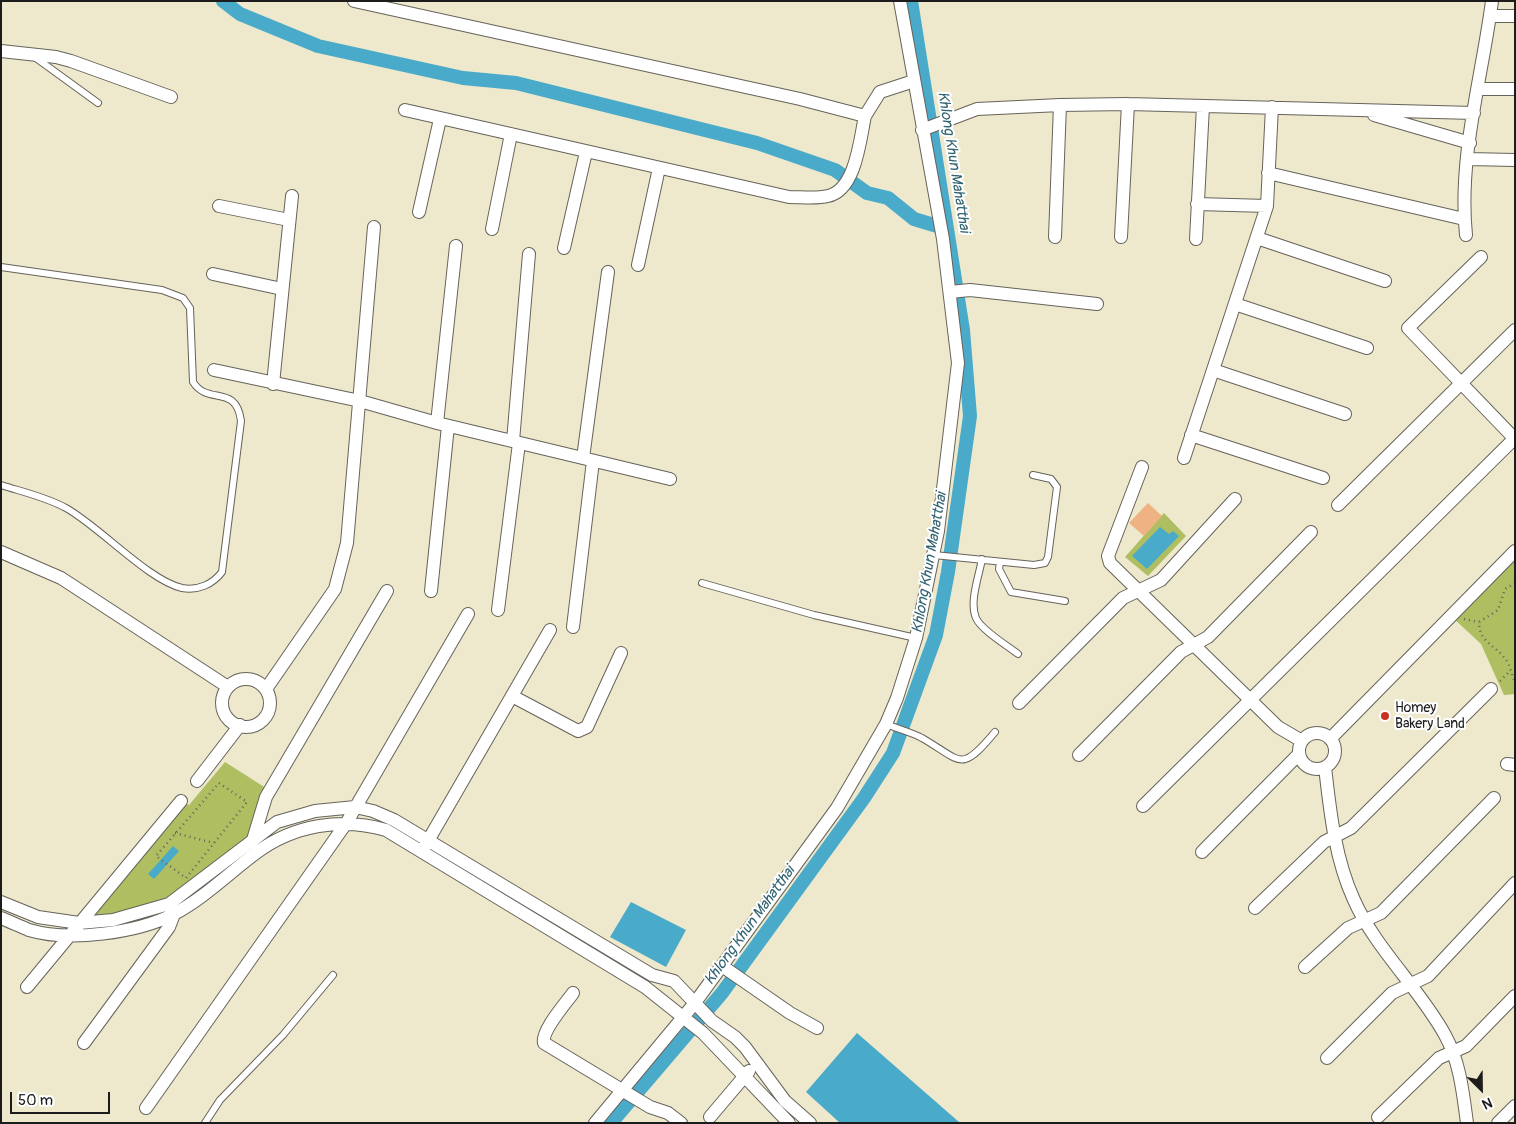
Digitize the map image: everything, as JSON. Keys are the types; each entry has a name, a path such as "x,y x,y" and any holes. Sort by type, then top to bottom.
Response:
{"street":[{"path":"354,1 781,95 865,116"},
{"path":"595,1123 627,1091 683,1017 727,968 837,808 890,726 939,555 958,363 953,291 938,211 926,128 914,80 900,1"},
{"path":"1466,235 1464,219 1468,159 1492,1"},
{"path":"1490,16 1515,16"},
{"path":"1,51 33,56 56,57 71,61 171,97"},
{"path":"405,110 789,197 829,196 843,189 854,167 865,116 880,92 914,80"},
{"path":"1478,89 1515,89"},
{"path":"926,128 960,114 994,107 1060,105 1128,104 1474,112"},
{"path":"1121,238 1128,104"},
{"path":"1055,236 1060,105"},
{"path":"1196,239 1203,106"},
{"path":"1184,458 1267,206 1272,107"},
{"path":"1357,110 1470,143"},
{"path":"419,212 440,119"},
{"path":"492,229 511,134"},
{"path":"564,248 586,152"},
{"path":"1468,159 1515,160"},
{"path":"638,265 659,168"},
{"path":"1268,173 1464,219"},
{"path":"273,384 292,196"},
{"path":"1197,204 1267,206"},
{"path":"219,206 289,220"},
{"path":"266,689 335,590 346,543 374,227"},
{"path":"1257,238 1385,281"},
{"path":"431,590 456,246"},
{"path":"498,610 516,442 529,254"},
{"path":"1143,806 1515,439 1408,328 1481,257"},
{"path":"573,627 588,459 608,272"},
{"path":"213,274 282,289"},
{"path":"953,291 970,290 1097,304"},
{"path":"1235,304 1367,348"},
{"path":"1338,505 1515,330"},
{"path":"214,370 360,401 442,425 670,479"},
{"path":"1213,370 1345,414"},
{"path":"1191,435 1323,478"},
{"path":"1142,467 1108,556 1110,563 1278,727 1302,741"},
{"path":"1019,703 1123,598 1160,580 1235,499"},
{"path":"1079,755 1181,652 1208,637 1311,532"},
{"path":"1330,739 1515,551"},
{"path":"1,552 61,578 228,688"},
{"path":"254,846 266,797 387,591"},
{"path":"146,1108 347,822 468,614"},
{"path":"425,846 550,630"},
{"path":"512,696 578,731 582,731 587,728 621,653"},
{"path":"244,679 260,683 266,689 270,704 264,719 250,726 240,726 229,719 225,713 223,698 228,688 237,681 244,679"},
{"path":"1255,908 1324,842 1351,828 1491,688"},
{"path":"197,781 240,726"},
{"path":"1202,852 1299,754 1302,741 1306,737 1317,733 1330,739 1335,753 1330,764 1314,769 1308,767 1299,754"},
{"path":"1325,767 1343,872 1354,902 1445,1034 1453,1051 1460,1074 1467,1123"},
{"path":"1305,967 1348,928 1381,913 1494,798"},
{"path":"28,987 181,801"},
{"path":"1,918 30,930 69,935 81,936 126,930 171,909 210,874 254,846 277,822 315,811 355,807 373,811 394,820 425,846 645,987 703,1033 790,1123"},
{"path":"254,846 317,826 347,822 365,824 386,830 425,846 652,975 674,981 712,1021 746,1047 756,1064 785,1101 810,1123"},
{"path":"1327,1058 1392,993 1428,976 1515,883"},
{"path":"1,902 38,917 79,923 112,920 171,909"},
{"path":"84,1044 168,927 171,909"},
{"path":"727,968 790,1013 817,1028"},
{"path":"645,987 652,975"},
{"path":"573,993 548,1029 543,1042 627,1091 650,1107 668,1113 681,1123"},
{"path":"1378,1116 1439,1058 1466,1046 1515,996"},
{"path":"710,1117 756,1064"},
{"path":"1498,1123 1515,1106"}],"lane":[{"path":"33,56 98,103"},
{"path":"1,267 162,290 183,298 190,308 190,352 193,382 197,388 235,401 240,408 242,421 222,572 215,581 206,586 183,588 160,578 96,528 66,508 44,498 1,485"},
{"path":"939,555 970,557 1000,562 1040,565 1045,563 1048,557 1057,486 1051,479 1033,476"},
{"path":"982,559 974,599 976,618 984,628 1018,654"},
{"path":"1000,562 999,569 1011,592 1065,601"},
{"path":"702,583 814,615 916,638"},
{"path":"890,726 921,737 956,760 966,759 979,751 995,732"},
{"path":"205,1123 220,1100 283,1035 333,975"}],"path":[{"path":"1515,583 1505,588 1498,610 1479,622 1479,632 1488,644 1504,657 1515,682"},
{"path":"219,783 247,802 186,878 156,856 175,833 219,783"},
{"path":"175,833 214,843"}],"green space":[{"path":"1164,513 1186,536 1148,576 1125,557"},
{"path":"1515,550 1515,694 1504,695 1481,644 1451,616"},
{"path":"225,762 269,790 251,841 169,904 79,923 181,801 189,805"}],"water":[{"path":"1160,527 1169,534 1173,531 1179,536 1147,569 1132,556"},
{"path":"173,846 179,851 154,879 148,874"},
{"path":"631,902 686,930 666,967 610,937"},
{"path":"857,1033 959,1122 840,1123 806,1092"}],"building":[{"path":"1148,503 1162,516 1144,536 1129,523"}],"waterway":[{"path":"223,1 240,14 318,46 463,78 516,83 757,143 835,170 867,193 888,198 914,219 947,229"},
{"name":"Khlong Khun Mahatthai","path":"611,1123 722,993 864,798 893,753 936,635 948,572 970,416 963,330 911,1"}],"place":[{"name":"Homey Bakery Land","path":"1385,716"}]}
